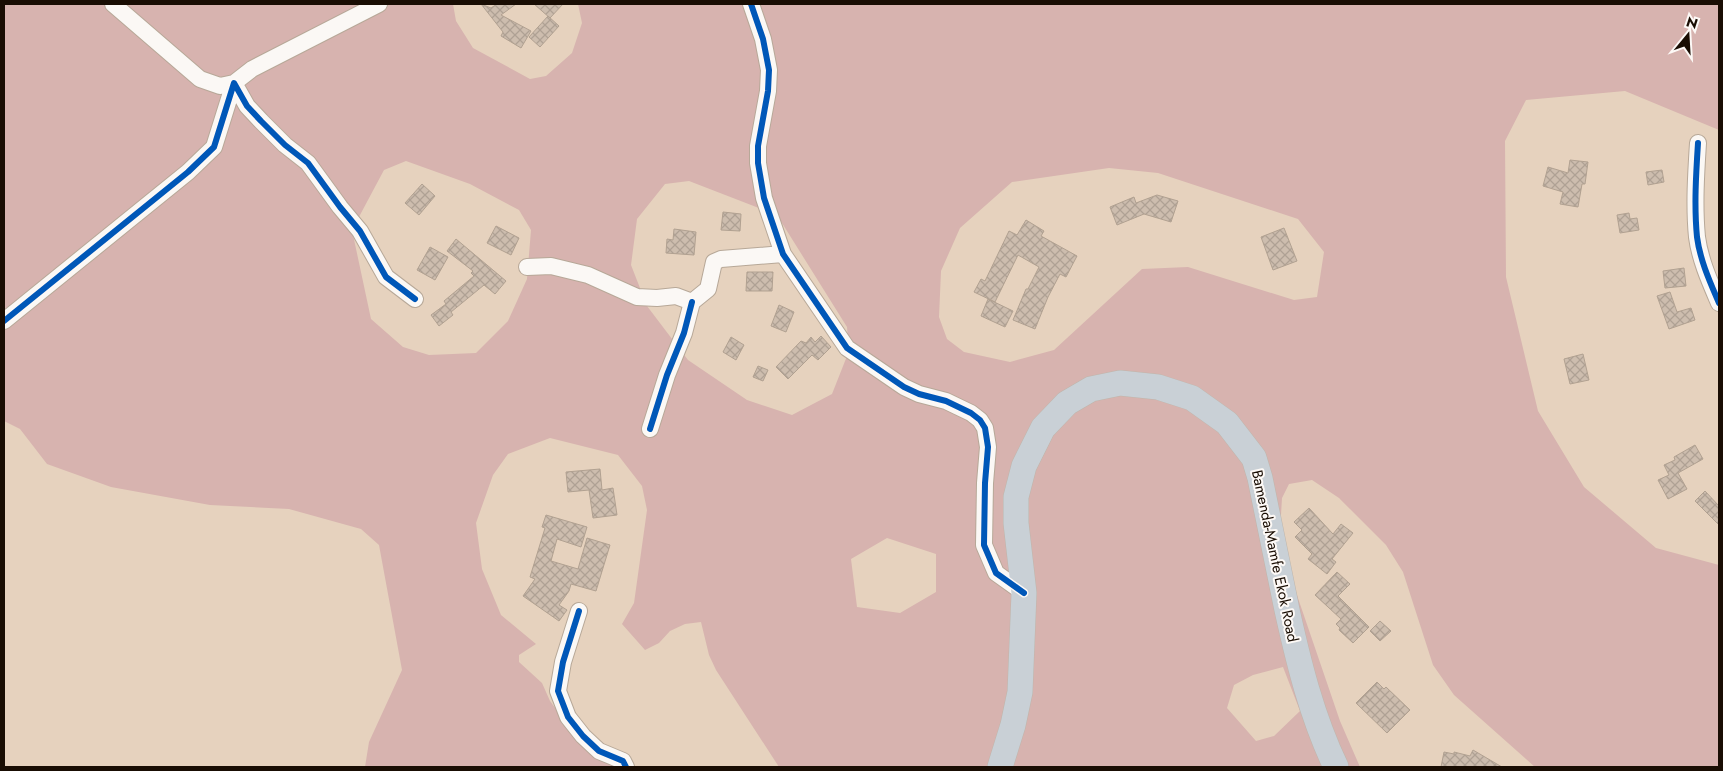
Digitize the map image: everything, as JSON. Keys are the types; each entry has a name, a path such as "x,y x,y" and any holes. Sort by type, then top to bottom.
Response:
{"highway":[{"name":"Bamenda-Mamfe Ekok Road","path":"1000,767 1014,725 1020,692 1024,593 1016,523 1016,496 1024,466 1043,428 1067,403 1091,389 1120,383 1158,387 1192,398 1227,423 1254,458 1260,478 1294,639 1312,709 1324,743 1336,767"}],"street":[{"path":"113,4 200,79 220,86 234,82 252,69 379,4"},
{"path":"751,4 765,46 769,70 768,90 758,146 758,163 764,198 784,254 847,348 904,387 919,394 946,401 980,420 985,428 988,447 985,483 984,544 996,573 1024,593"},
{"path":"234,82 252,112 285,145 308,163 340,208 360,231 386,277 415,299"},
{"path":"4,322 188,172 214,147 234,82"},
{"path":"1698,143 1695,184 1697,238 1708,280 1719,303"},
{"path":"650,429 667,375 684,333 692,302 708,289 714,262 721,259 784,254"},
{"path":"527,267 551,266 588,275 637,297 657,298 676,296 692,302"},
{"path":"579,611 562,662 558,691 568,717 583,736 599,751 623,761 626,767"}],"shaded area":[{"path":"4,4 453,4 456,21 473,48 530,79 546,76 572,53 582,23 578,4 1719,4 1719,130 1625,91 1526,100 1505,141 1506,277 1538,411 1584,487 1656,548 1719,565 1719,767 1535,767 1454,695 1433,665 1403,572 1386,545 1339,498 1312,480 1289,484 1282,498 1280,532 1287,566 1340,721 1360,767 779,767 716,670 709,655 701,622 685,624 670,631 659,643 645,650 622,624 634,603 647,510 642,486 618,455 550,438 508,454 493,475 476,523 482,569 501,615 536,644 519,655 519,662 542,683 550,701 564,720 620,767 365,767 369,742 402,670 379,545 361,529 289,509 210,505 111,487 47,464 20,429 4,421","holes":["406,161 470,184 519,210 531,230 527,279 508,321 476,353 429,355 403,347 371,319 352,230 384,170","1109,168 1158,173 1298,219 1324,252 1317,297 1294,300 1188,267 1142,269 1054,350 1010,362 964,352 947,339 939,317 941,271 960,228 1012,182","689,181 777,215 847,327 849,351 832,394 792,415 747,400 688,360 647,306 631,265 637,219 665,184","887,538 936,554 936,592 900,613 857,607 851,559","1283,667 1300,711 1274,736 1256,741 1227,708 1234,685 1253,675"]}],"building":[{"path":"481,4 491,8 497,4 516,4 501,15 531,31 521,48 501,36 503,32"},
{"path":"534,4 563,4 550,18"},
{"path":"548,16 559,26 540,47 529,37"},
{"path":"1570,160 1588,162 1585,184 1582,184 1578,207 1560,204 1563,192 1543,186 1548,167 1568,173"},
{"path":"1662,170 1664,182 1648,185 1646,172"},
{"path":"422,184 435,196 419,215 405,203"},
{"path":"1157,195 1178,201 1171,222 1144,214 1117,225 1110,207 1134,197 1136,203"},
{"path":"723,212 741,214 740,231 721,230"},
{"path":"1629,213 1630,219 1637,218 1639,230 1620,233 1617,215"},
{"path":"1026,220 1044,231 1041,236 1077,256 1066,277 1060,274 1035,329 1013,320 1026,289 1028,289 1039,267 1018,255 995,302 974,292 981,279 985,281 1009,231 1017,235"},
{"path":"496,226 519,238 511,255 487,243"},
{"path":"1284,228 1297,261 1273,270 1261,237"},
{"path":"674,229 696,232 694,255 666,253 667,239 673,240"},
{"path":"456,239 506,281 495,294 484,285 451,312 453,315 439,326 431,315 446,304 444,301 474,276 471,273 473,271 447,251"},
{"path":"430,247 448,257 435,280 417,270"},
{"path":"1684,268 1686,286 1665,288 1663,271"},
{"path":"747,272 773,272 772,291 746,291"},
{"path":"1670,292 1677,312 1691,308 1695,320 1669,329 1657,296"},
{"path":"988,299 1013,311 1005,327 981,316"},
{"path":"779,305 794,312 786,332 771,326"},
{"path":"821,336 831,347 818,360 812,355 788,379 776,367 801,341 806,343 811,337 815,342"},
{"path":"731,337 744,345 736,360 723,352"},
{"path":"1583,354 1589,380 1570,384 1564,359"},
{"path":"758,366 768,370 763,381 753,377"},
{"path":"1695,445 1703,459 1678,473 1687,489 1668,499 1658,480 1669,475 1664,465 1675,460 1674,457"},
{"path":"600,469 602,490 613,488 617,515 593,518 589,490 568,492 566,472"},
{"path":"1705,491 1719,506 1719,525 1695,501"},
{"path":"1309,508 1333,534 1341,524 1353,533 1332,559 1336,562 1327,574 1308,559 1312,554 1295,537 1302,530 1294,522"},
{"path":"546,515 587,527 581,547 557,539 551,561 578,569 587,538 610,545 596,591 571,584 569,591 559,605 567,610 559,621 523,596 535,579 530,577 545,528 542,527"},
{"path":"1337,572 1350,584 1338,596 1369,627 1353,643 1339,630 1340,628 1336,624 1341,619 1315,595"},
{"path":"1380,621 1391,631 1380,641 1370,631"},
{"path":"1377,682 1384,689 1386,687 1410,710 1387,733 1356,703"},
{"path":"1473,750 1502,767 1441,767 1444,752 1454,754 1454,752 1470,756"}],"cycle path":[{"path":"751,4 763,39 769,70 768,91 758,146 758,163 764,198 783,254 847,348 904,387 919,394 946,401 971,413 980,420 985,428 988,447 985,483 984,545 996,573 1024,593"},
{"path":"4,321 188,172 214,147 234,83 247,106 285,145 308,163 360,231 386,277 415,299"},
{"path":"1698,143 1695,202 1698,246 1719,303"},
{"path":"650,429 667,375 684,333 692,302"},
{"path":"579,611 563,662 558,691 568,717 583,736 599,751 623,761 626,767"}]}
